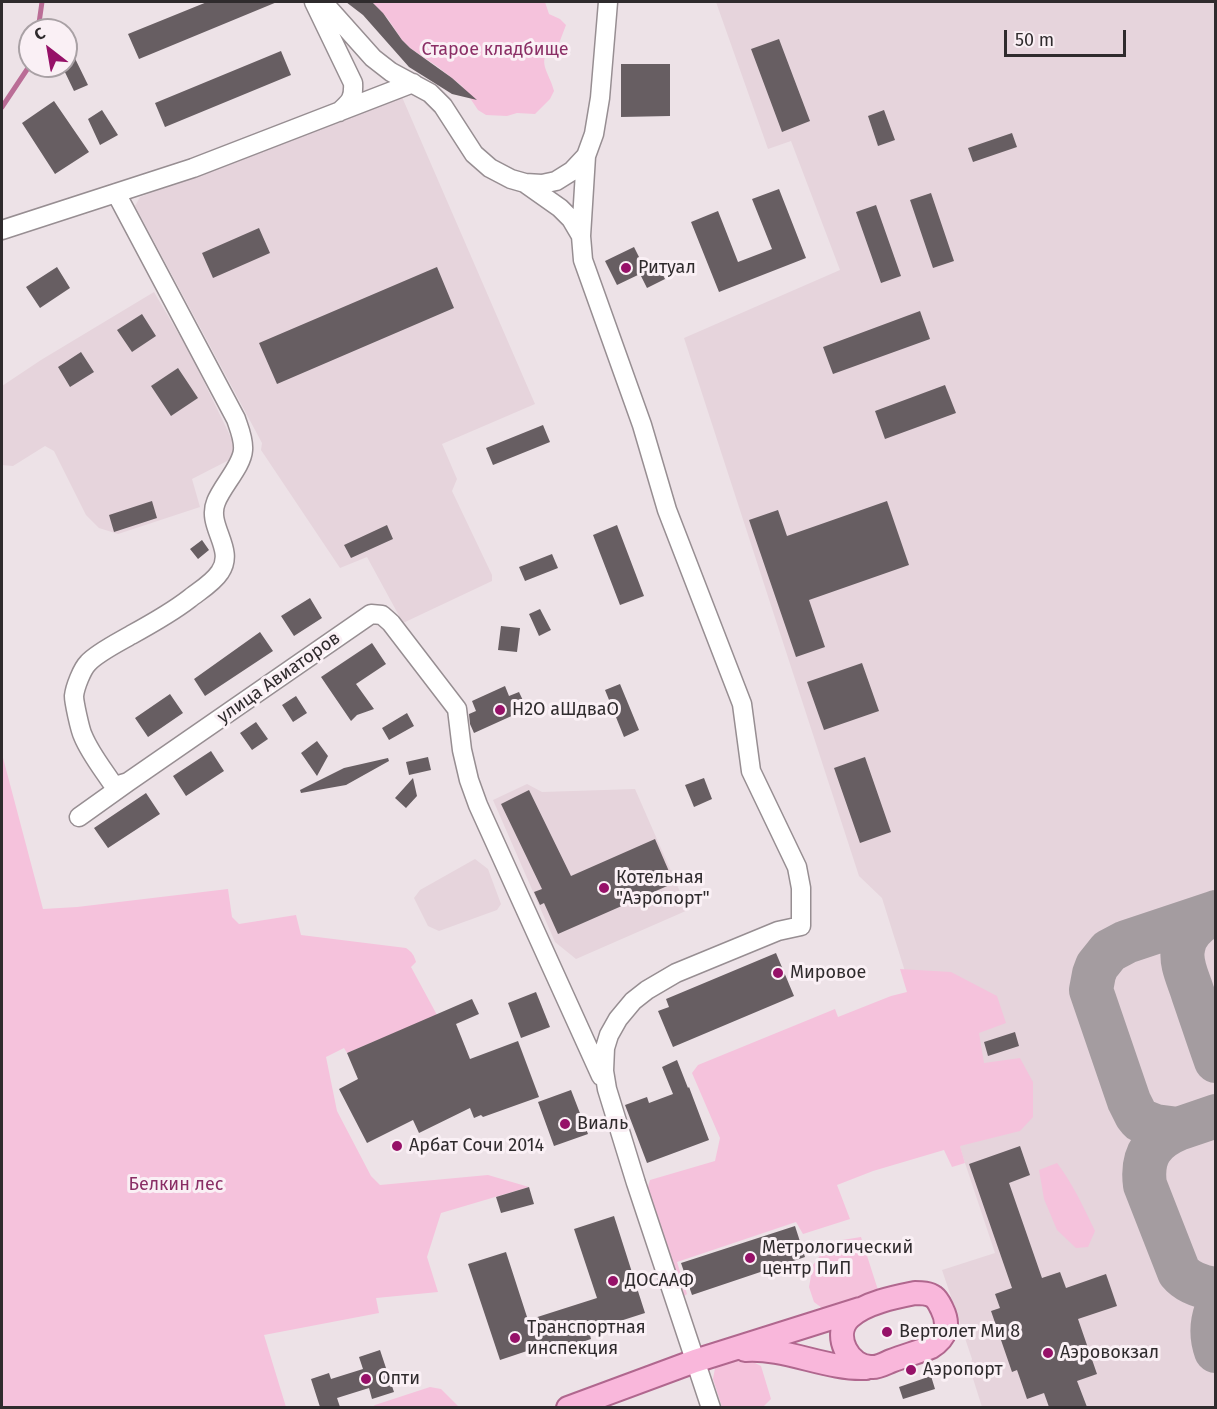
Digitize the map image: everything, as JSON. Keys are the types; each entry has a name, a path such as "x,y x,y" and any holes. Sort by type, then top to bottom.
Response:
{"main road":[{"path":"568,1407 696,1361 726,1351 900,1296 927,1293 936,1298 944,1314 946,1327 939,1343 864,1369 754,1349 726,1351"},
{"path":"860,1309 846,1321 842,1339 851,1359 856,1363 873,1367"}],"street":[{"path":"314,2 353,83 350,102 338,113"},
{"path":"323,2 373,58 391,72 430,93 443,106 474,154 490,168 511,179 542,184 556,181 572,171 586,156"},
{"path":"608,2 600,98 594,134 586,156 581,236 583,260 642,425 667,510 742,704 751,771 797,867 801,888 801,926 777,931 676,973 647,990 633,1001 618,1019 605,1048 607,1089 711,1407"},
{"path":"2,230 193,168 413,83"},
{"path":"525,183 560,208 571,219 581,236"},
{"path":"116,193 236,418 243,441 241,459 216,502 214,511 214,519 225,552 222,569 216,577 182,604 89,662 80,677 74,696 82,735 112,783 118,785 128,782"},
{"name":"улица Авиаторов","path":"79,817 371,614 382,615 391,623 456,709 462,750 478,805 607,1089"}],"shaded area":[{"path":"716,2 1215,2 1215,1407 982,1407 970,1369 972,1359 942,1270 995,1253 882,898 859,876 684,338 840,270 791,141 768,149"},
{"path":"402,97 535,404 442,444 457,479 452,491 492,575 492,581 403,623 367,557 340,568 261,450 262,443 135,206 140,197"},
{"path":"154,292 191,355 237,450 231,459 192,479 200,507 118,534 99,528 86,515 54,451 45,446 13,466 2,465 2,386"},
{"path":"527,784 542,792 635,789 688,910 576,959 555,942 493,800"},
{"path":"475,859 488,869 501,904 497,910 439,931 428,926 414,898 420,890"}],"green space":[{"name":"Старое кладбище","path":"372,2 545,2 549,14 566,25 558,46 550,50 544,60 554,91 550,99 535,114 486,115 478,110 462,86 410,48"},
{"name":"Белкин лес","path":"2,754 43,909 228,889 232,917 239,924 296,915 301,935 406,948 410,951 416,962 411,967 437,1015 347,1053 344,1048 326,1057 337,1111 371,1176 380,1185 488,1175 529,1187 441,1213 427,1257 438,1292 376,1298 379,1313 264,1335 286,1407 2,1407"},
{"path":"900,969 951,972 997,996 1006,1023 979,1033 984,1063 1020,1058 1033,1082 1033,1117 1020,1131 960,1146 965,1163 952,1167 944,1150 873,1171 837,1185 850,1219 803,1234 796,1222 677,1262 687,1294 681,1298 646,1194 650,1180 715,1161 720,1138 692,1073 698,1065 835,1009 838,1017 907,992"},
{"path":"1057,1163 1095,1231 1088,1247 1076,1248 1057,1230 1044,1199 1039,1170"},
{"path":"861,1237 878,1290 869,1298 826,1311 814,1302 809,1287 813,1265 830,1242"},
{"path":"743,1357 761,1366 771,1399 763,1407 722,1407 713,1379 715,1368"},
{"path":"430,1387 441,1389 459,1407 372,1407 375,1405"}],"building":[{"path":"207,2 277,2 139,59 128,34"},
{"path":"346,2 372,2 410,48 452,78 477,100 452,94 409,67 363,15"},
{"path":"779,39 810,121 782,132 751,49"},
{"path":"281,51 291,75 165,127 155,103"},
{"path":"621,64 670,64 670,116 621,117"},
{"path":"78,65 88,85 74,91 68,78 78,78"},
{"path":"54,101 89,152 55,174 22,123"},
{"path":"102,110 118,135 100,145 88,119"},
{"path":"884,110 895,140 878,146 868,116"},
{"path":"1012,133 1017,147 973,162 968,148"},
{"path":"779,189 806,258 719,292 691,222 718,211 738,262 772,249 752,199"},
{"path":"931,193 954,261 933,268 910,200"},
{"path":"876,205 901,276 881,283 856,212"},
{"path":"259,228 270,253 213,278 202,253"},
{"name":"Ритуал","path":"634,247 646,271 658,265 665,279 647,288 640,274 617,285 605,261"},
{"path":"57,267 70,288 40,308 26,287"},
{"path":"437,267 454,308 277,384 259,343"},
{"path":"920,311 930,339 833,374 823,347"},
{"path":"142,314 156,336 132,352 117,330"},
{"path":"81,352 94,372 70,387 58,367"},
{"path":"178,368 198,398 171,416 151,386"},
{"path":"945,385 956,413 885,439 875,411"},
{"path":"543,425 550,442 493,465 486,448"},
{"path":"152,501 157,518 114,532 109,515"},
{"path":"887,501 909,565 809,600 825,647 796,657 749,520 778,510 787,536"},
{"path":"387,525 393,539 351,558 344,545"},
{"path":"617,525 644,596 620,605 593,535"},
{"path":"202,540 209,550 198,559 190,549"},
{"path":"552,554 558,568 525,581 519,567"},
{"path":"310,598 322,618 294,636 281,616"},
{"path":"540,609 551,630 539,636 529,614"},
{"path":"501,626 520,628 517,652 498,650"},
{"path":"260,632 273,651 205,696 194,679"},
{"path":"372,643 386,664 356,684 374,709 357,715 351,721 321,677"},
{"path":"862,663 879,711 824,730 807,682"},
{"path":"620,684 639,730 624,737 605,690"},
{"name":"H2O аШдваО","path":"505,686 509,696 519,692 527,709 474,733 469,714 476,711 472,701"},
{"path":"170,694 183,713 148,737 135,718"},
{"path":"296,696 307,713 293,722 282,705"},
{"path":"407,713 414,726 389,740 382,728"},
{"path":"256,722 268,739 252,750 240,733"},
{"path":"317,741 328,756 317,776 301,753"},
{"path":"211,751 224,771 186,796 173,776"},
{"path":"428,757 431,770 409,775 406,762"},
{"path":"865,757 891,832 860,843 834,768"},
{"path":"388,758 389,761 346,785 301,793 300,790 344,768"},
{"path":"413,778 417,796 406,808 395,798"},
{"path":"704,778 712,799 694,807 685,785"},
{"name":"Котельная \"Аэропорт\"","path":"529,790 571,876 655,839 674,883 558,934 544,903 540,905 534,892 542,889 501,804"},
{"path":"146,793 160,814 108,848 94,828"},
{"path":"776,953 794,996 673,1047 658,1011 669,1007 666,999"},
{"path":"536,992 550,1027 521,1038 508,1003"},
{"path":"472,999 479,1014 456,1024 470,1059 518,1041 539,1097 483,1117 481,1115 474,1118 470,1108 419,1133 413,1120 367,1143 339,1089 358,1079 347,1053"},
{"path":"1015,1032 1019,1046 988,1056 984,1042"},
{"path":"677,1060 709,1140 647,1163 625,1105 647,1097 649,1103 673,1094 662,1067"},
{"name":"Виаль","path":"571,1090 588,1134 554,1146 538,1102"},
{"name":"Аэровокзал","path":"1020,1146 1030,1175 1009,1183 1042,1278 1060,1272 1066,1288 1106,1274 1117,1306 1078,1319 1097,1374 1077,1381 1087,1407 1049,1407 1044,1393 1027,1399 1017,1370 1012,1372 991,1311 1000,1308 995,1294 1012,1288 969,1164"},
{"path":"529,1187 534,1204 501,1213 496,1197"},
{"name":"ДОСААФ","path":"614,1216 645,1313 589,1331 591,1339 576,1344 560,1349 557,1341 500,1360 468,1264 506,1252 528,1320 597,1298 574,1229"},
{"name":"Метрологический центр ПиП","path":"795,1226 805,1257 692,1295 681,1263"},
{"path":"380,1350 394,1392 372,1399 369,1388 337,1398 340,1407 320,1407 311,1379 329,1373 331,1379 363,1369 359,1357"},
{"path":"931,1376 935,1389 903,1399 899,1387"}],"waterway":[{"path":"40,18 42,2"},
{"path":"2,107 21,78"}],"taxiway":[{"path":"1216,912 1126,942 1109,951 1097,966 1091,990 1129,1101 1140,1120 1155,1126 1178,1129 1216,1116"},
{"path":"1216,912 1199,922 1190,931 1184,943 1182,955 1185,972 1216,1061"},
{"path":"1178,1129 1161,1138 1150,1150 1145,1166 1145,1185 1179,1272 1195,1284 1216,1289"},
{"path":"1216,1311 1212,1331 1216,1351"}],"place":[{"name":"Ритуал","path":"626,268"},
{"name":"H2O аШдваО","path":"500,710"},
{"name":"Котельная \"Аэропорт\"","path":"604,888"},
{"name":"Мировое","path":"778,973"},
{"name":"Виаль","path":"565,1124"},
{"name":"Арбат Сочи 2014","path":"397,1146"},
{"name":"Метрологический центр ПиП","path":"750,1258"},
{"name":"ДОСААФ","path":"613,1281"},
{"name":"Вертолет Ми 8","path":"887,1332"},
{"name":"Транспортная инспекция","path":"515,1338"},
{"name":"Аэровокзал","path":"1048,1353"},
{"name":"Аэропорт","path":"911,1370"},
{"name":"Опти","path":"366,1379"}]}
